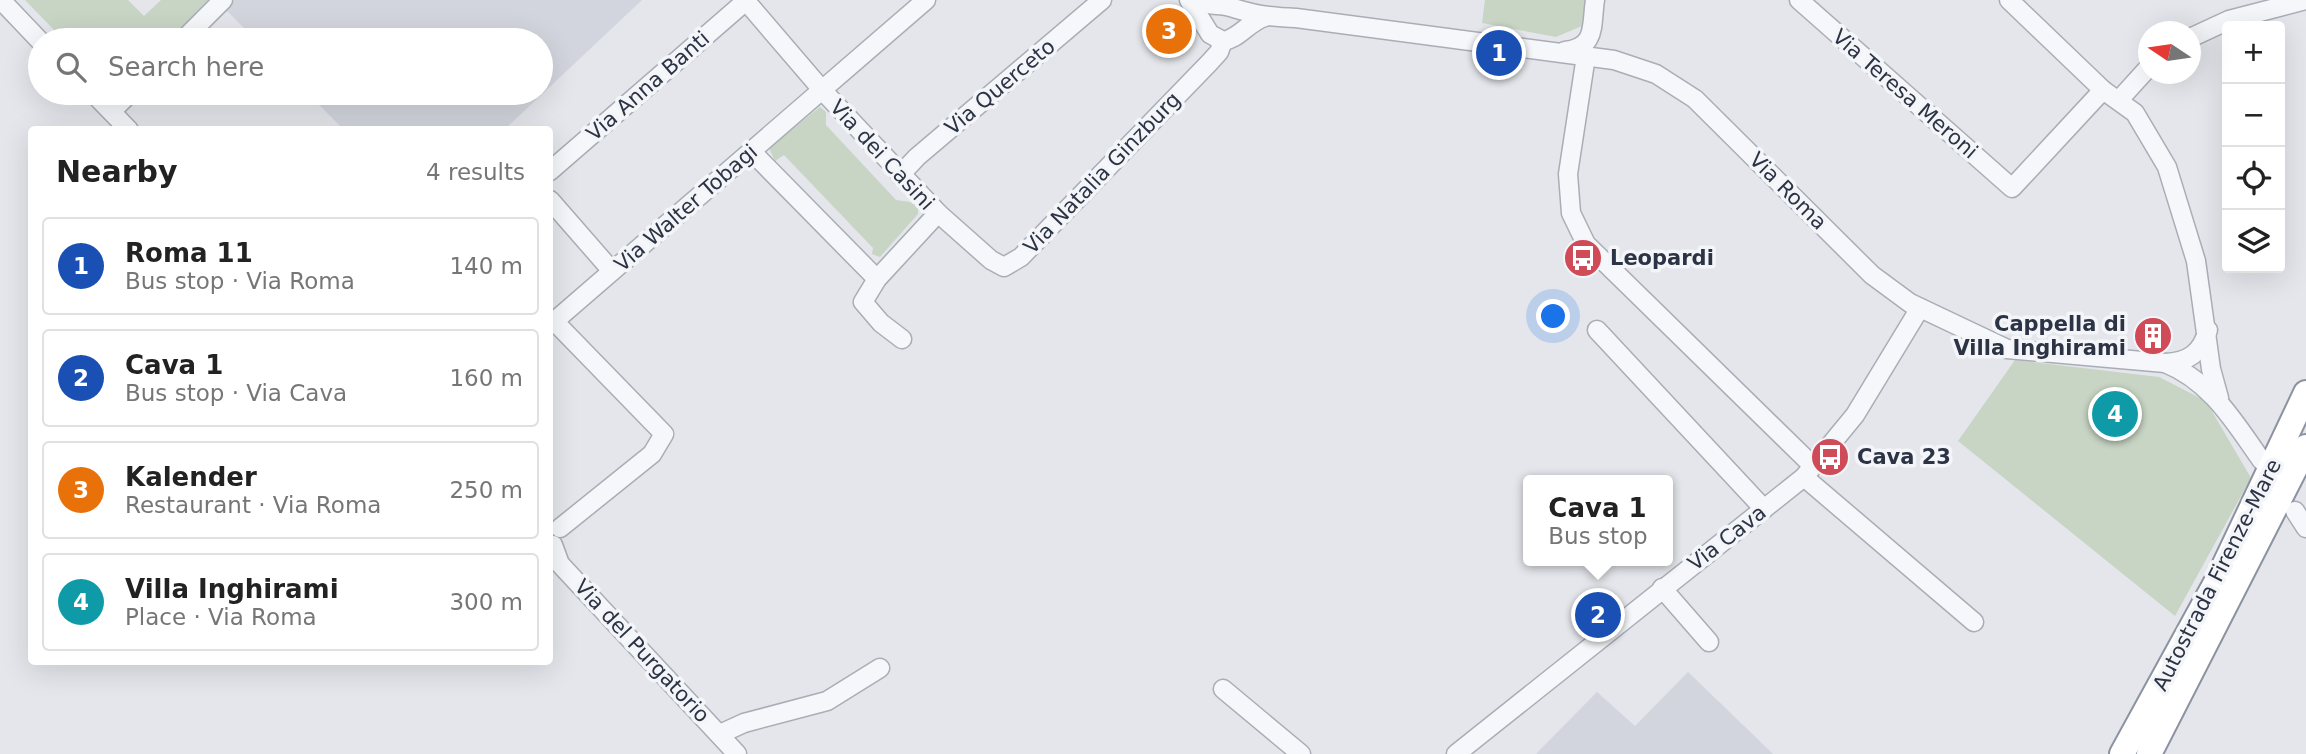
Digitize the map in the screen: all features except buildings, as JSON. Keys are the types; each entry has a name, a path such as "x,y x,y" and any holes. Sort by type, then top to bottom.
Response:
{"highway":[{"name":"Autostrada Firenze-Mare","path":"2122,754 2218,579 2306,393"},
{"name":"Autostrada Firenze-Mare","path":"2149,754 2306,447"}],"street":[{"path":"1,0 28,28"},
{"path":"195,28 223,0"},
{"name":"Via dei Casini","path":"746,0 822,91 938,213 877,279 863,303 881,323 902,339"},
{"name":"Via Anna Banti","path":"553,168 746,0"},
{"name":"Via Walter Tobagi","path":"553,322 926,0"},
{"name":"Via Querceto","path":"900,175 917,157 1101,0"},
{"path":"1189,0 1207,24 1213,38 1223,41"},
{"name":"Via Roma","path":"1198,0 1216,8 1226,6 1265,18 1296,18 1554,52 1588,48 1656,74 1695,99 1871,275 1920,308 2007,349 2165,363 2193,377 2222,405 2262,461"},
{"path":"1595,0 1568,174 1571,214 1587,244 1809,472 1974,622"},
{"name":"Via Teresa Meroni","path":"1798,0 2012,188 2103,90"},
{"path":"1814,14 1826,0"},
{"path":"2008,0 2103,90 2135,113 2167,166 2196,261 2214,384 2222,405"},
{"path":"2201,33 2229,20 2245,7 2306,0"},
{"path":"1207,24 1216,8"},
{"path":"1236,10 1241,17 1241,30"},
{"name":"Via Roma","path":"1223,41 1236,37 1241,30 1265,18"},
{"name":"Via Natalia Ginzburg","path":"938,213 998,264 1004,267 1021,257 1209,63 1223,41"},
{"path":"2119,100 2138,79"},
{"path":"105,105 125,126"},
{"path":"111,111 117,105"},
{"path":"751,152 877,279"},
{"path":"553,203 612,271"},
{"name":"Via Cava","path":"1456,754 1809,472 1875,385 1920,308"},
{"path":"553,324 664,433 652,454 553,535"},
{"path":"1597,330 1764,509"},
{"path":"2165,363 2179,362 2194,355 2208,330"},
{"path":"2295,511 2306,528"},
{"name":"Via del Purgatorio","path":"553,535 560,564 737,754"},
{"path":"1662,588 1709,642"},
{"path":"720,734 744,723 827,701 880,668"},
{"path":"1223,689 1301,754"}],"shaded area":[{"path":"232,0 642,0 553,84 553,28 244,28 224,8"},
{"path":"319,105 531,105 508,126 340,126"},
{"path":"1688,672 1773,754 1536,754 1597,692 1635,726"}],"green space":[{"path":"25,0 128,0 144,16 161,0 215,0 188,28 52,28"},
{"path":"1485,0 1585,0 1582,26 1556,37 1482,23"},
{"path":"820,107 826,112 826,125 896,200 910,202 918,207 918,214 880,257 872,254 873,248 784,155 775,161 769,148"},
{"path":"2015,360 2159,377 2206,401 2251,478 2175,616 1958,441"}],"place":[{"name":"Kalender","path":"1169,31"},
{"name":"Roma 11","path":"1499,53"},
{"name":"Leopardi","path":"1583,258"},
{"name":"Cappella di Villa Inghirami","path":"2153,336"},
{"name":"Villa Inghirami","path":"2115,414"},
{"name":"Cava 23","path":"1830,457"},
{"name":"Cava 1","path":"1598,615"}]}
